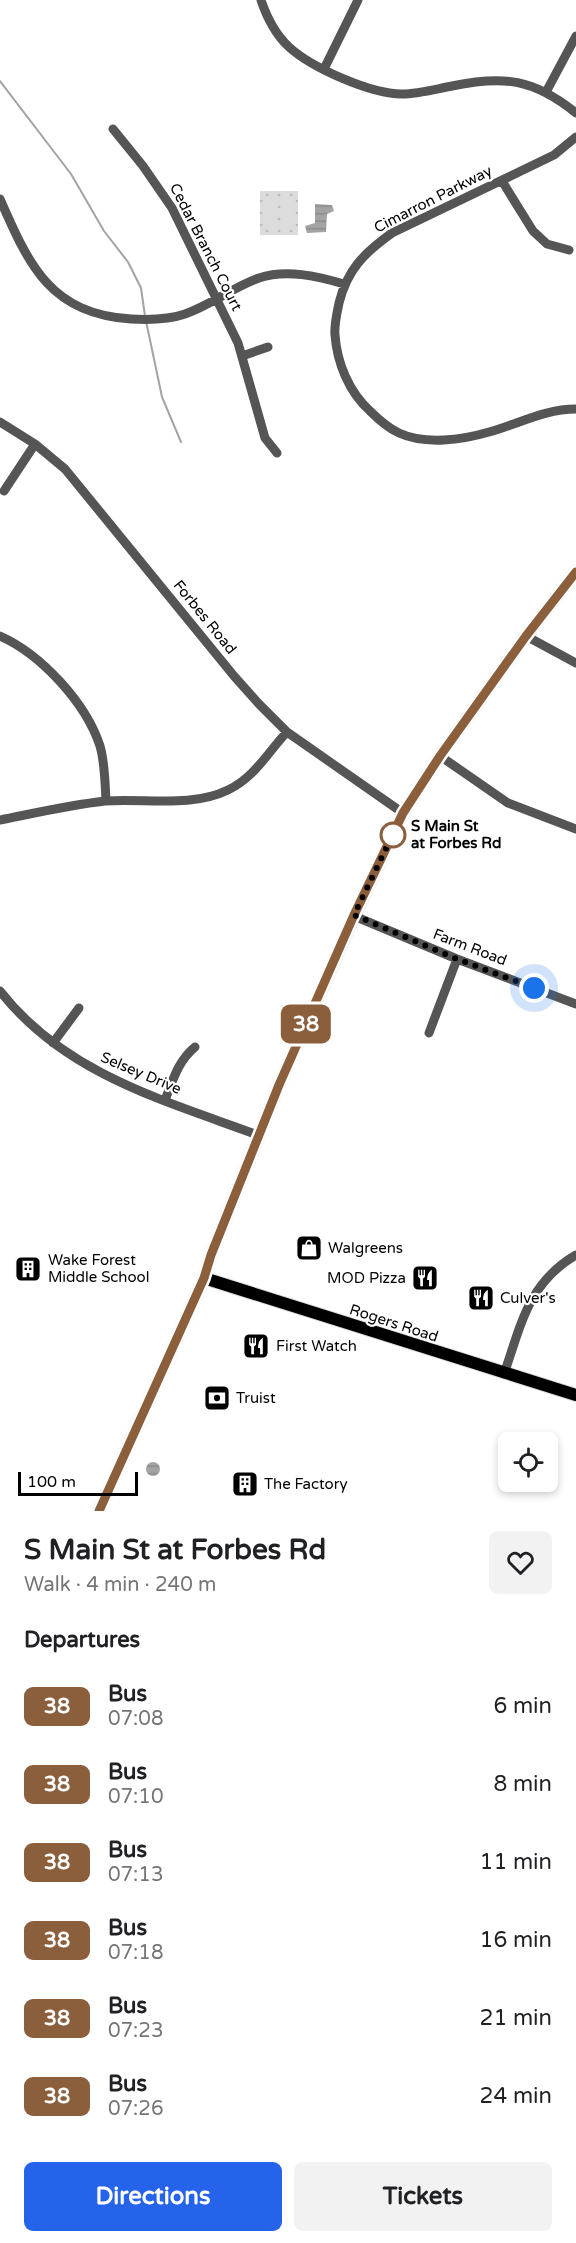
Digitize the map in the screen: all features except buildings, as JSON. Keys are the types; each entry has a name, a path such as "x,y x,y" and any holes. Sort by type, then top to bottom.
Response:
{"main road":[{"path":"99,1511 204,1278 258,1135 354,915 403,813 440,756 526,636 576,572"},
{"name":"Rogers Road","path":"204,1278 576,1395"}],"street":[{"path":"261,0 277,33 289,47 307,61 367,88 385,93 404,94 479,80 499,79 520,82 546,92 576,113"},
{"path":"324,69 358,0"},
{"path":"546,92 576,36"},
{"name":"Cedar Branch Court","path":"113,129 143,166 172,208 238,343 265,438 277,453"},
{"name":"Cimarron Parkway","path":"576,137 554,155 392,233 371,248 344,284 334,332 337,356 359,401 400,434 421,438 462,438 489,432 560,409 576,409"},
{"path":"502,181 533,231 547,244 569,250"},
{"path":"0,199 4,216 25,255 42,279 63,298 92,312 118,318 150,320 183,315 218,300 257,279 273,274 291,273 324,278 344,284"},
{"path":"242,356 268,347"},
{"name":"Forbes Road","path":"0,423 34,444 65,469 234,676 287,732 403,813"},
{"path":"4,491 34,444"},
{"path":"0,636 33,655 83,710 100,748 106,801"},
{"path":"526,636 576,663"},
{"path":"0,819 106,801 191,800 210,797 244,780 263,763 287,732"},
{"path":"440,756 508,803 576,829"},
{"name":"Farm Road","path":"354,915 457,959 576,1004"},
{"path":"429,1034 457,959"},
{"name":"Selsey Drive","path":"0,991 33,1028 95,1071 258,1135"},
{"path":"53,1043 80,1008"},
{"path":"165,1100 179,1066 185,1056 195,1047"},
{"path":"504,1374 524,1315 543,1280 576,1255"}],"shaded area":[{"path":"260,191 298,191 298,235 260,235"},
{"path":"263,199 276,199 277,228 263,228"},
{"path":"281,199 294,199 294,228 281,228"},
{"path":"315,204 332,205 334,211 327,214 326,232 307,233 305,226 315,223"},
{"path":"153,1462 158,1464 160,1469 158,1474 153,1476 148,1474 146,1469 148,1464"}],"waterway":[{"path":"0,81 71,174 104,231 128,262 141,288 145,316"},
{"path":"146,321 162,397 181,442"}],"bus line":[{"name":"38","path":"99,1511 204,1278 211,1255 279,1085 354,915 403,813 440,756 526,636 576,572"}],"place":[{"name":"S Main St at Forbes Rd","path":"393,835"},
{"name":"Walgreens","path":"309,1248"},
{"name":"Wake Forest Middle School","path":"28,1269"},
{"name":"MOD Pizza","path":"425,1278"},
{"name":"Culver's","path":"481,1298"},
{"name":"First Watch","path":"256,1346"},
{"name":"Truist","path":"217,1398"},
{"name":"The Factory","path":"245,1484"}],"route":[{"path":"393,835 394,832 354,915 457,959 534,988"}]}
